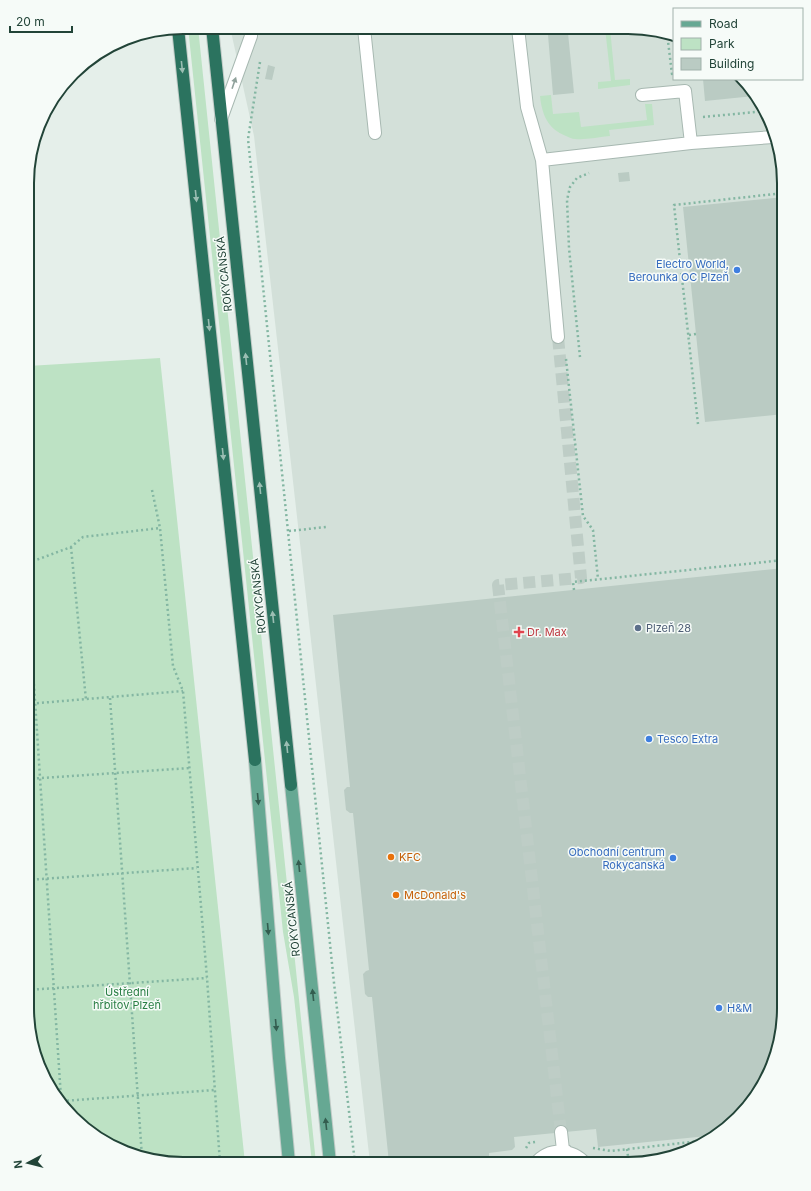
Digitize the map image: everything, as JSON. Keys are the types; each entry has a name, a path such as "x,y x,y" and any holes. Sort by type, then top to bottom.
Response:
{"highway":[{"name":"ROKYCANSKÁ","path":"179,34 254,760"},
{"name":"ROKYCANSKÁ","path":"213,34 291,785"}],"main road":[{"name":"ROKYCANSKÁ","path":"254,760 288,1157"},
{"name":"ROKYCANSKÁ","path":"291,785 329,1157"}],"street":[{"path":"221,120 251,34"},
{"path":"365,34 375,133"},
{"path":"519,34 527,107 542,160 558,337"},
{"path":"642,95 685,91 691,144"},
{"path":"542,160 770,137"},
{"path":"561,1134 564,1151"},
{"path":"542,1157 554,1152 564,1151 574,1154 578,1157"}],"path":[{"path":"668,39 673,74"},
{"path":"261,56 248,139 334,983 354,1157"},
{"path":"697,117 759,112"},
{"path":"580,357 569,248 567,200 570,187 577,178 591,172"},
{"path":"698,424 674,205 777,194"},
{"path":"689,335 696,334"},
{"path":"566,359 583,516 593,530 598,579"},
{"path":"152,490 160,528 173,666 183,691 207,978 220,1157"},
{"path":"34,561 71,547 83,537 160,528"},
{"path":"289,531 326,528"},
{"path":"71,547 86,700"},
{"path":"574,590 572,582 777,561"},
{"path":"34,688 60,1093"},
{"path":"35,704 183,691"},
{"path":"110,698 142,1151"},
{"path":"34,778 190,768"},
{"path":"34,880 197,868"},
{"path":"34,989 207,978"},
{"path":"66,1100 215,1090"},
{"path":"525,1150 529,1143 561,1134"},
{"path":"592,1148 611,1151 695,1142"},
{"path":"627,1149 628,1157"}],"shaded area":[{"path":"232,34 648,35 673,41 673,80 735,80 752,100 766,126 772,144 777,173 777,1018 773,1041 742,1103 726,1120 711,1132 685,1146 667,1152 638,1157 575,1157 565,1151 549,1157 369,1157 254,136"}],"green space":[{"path":"189,34 199,34 315,1157 311,1157 294,997 283,932"},
{"path":"606,34 611,34 615,80 630,79 630,85 598,89 598,82 611,81"},
{"path":"551,95 553,114 579,112 581,127 647,120 645,104 652,104 654,125 609,130 610,136 573,139 560,133 550,125 544,115 540,96"},
{"name":"Ústřední hřbitov Plzeň","path":"160,358 244,1157 163,1156 144,1152 117,1142 92,1126 65,1099 49,1074 39,1047 34,1018 34,366"}],"building":[{"path":"568,34 574,93 553,95 548,35"},
{"path":"268,65 275,67 272,80 265,79"},
{"path":"703,80 735,80 749,96 705,101"},
{"path":"629,172 630,181 619,182 618,173"},
{"name":"Electro World, Berounka OC Plzeň","path":"777,198 777,415 705,422 683,207"},
{"path":"777,569 776,1028 766,1065 752,1091 726,1120 711,1132 704,1136 598,1147 596,1129 514,1137 515,1147 512,1150 489,1153 489,1157 388,1157 372,997 368,997 365,994 363,974 369,970 353,813 346,810 344,790 347,787 350,787 333,615"}],"tunnel":[{"path":"558,337 581,578 498,585 561,1132"}],"place":[{"name":"Electro World, Berounka OC Plzeň","path":"737,270"},
{"name":"Plzeň 28","path":"638,628"},
{"name":"Dr. Max","path":"519,632"},
{"name":"Tesco Extra","path":"649,739"},
{"name":"KFC","path":"391,857"},
{"name":"Obchodní centrum Rokycanská","path":"673,858"},
{"name":"McDonald's","path":"396,895"},
{"name":"H&M","path":"719,1008"}]}
